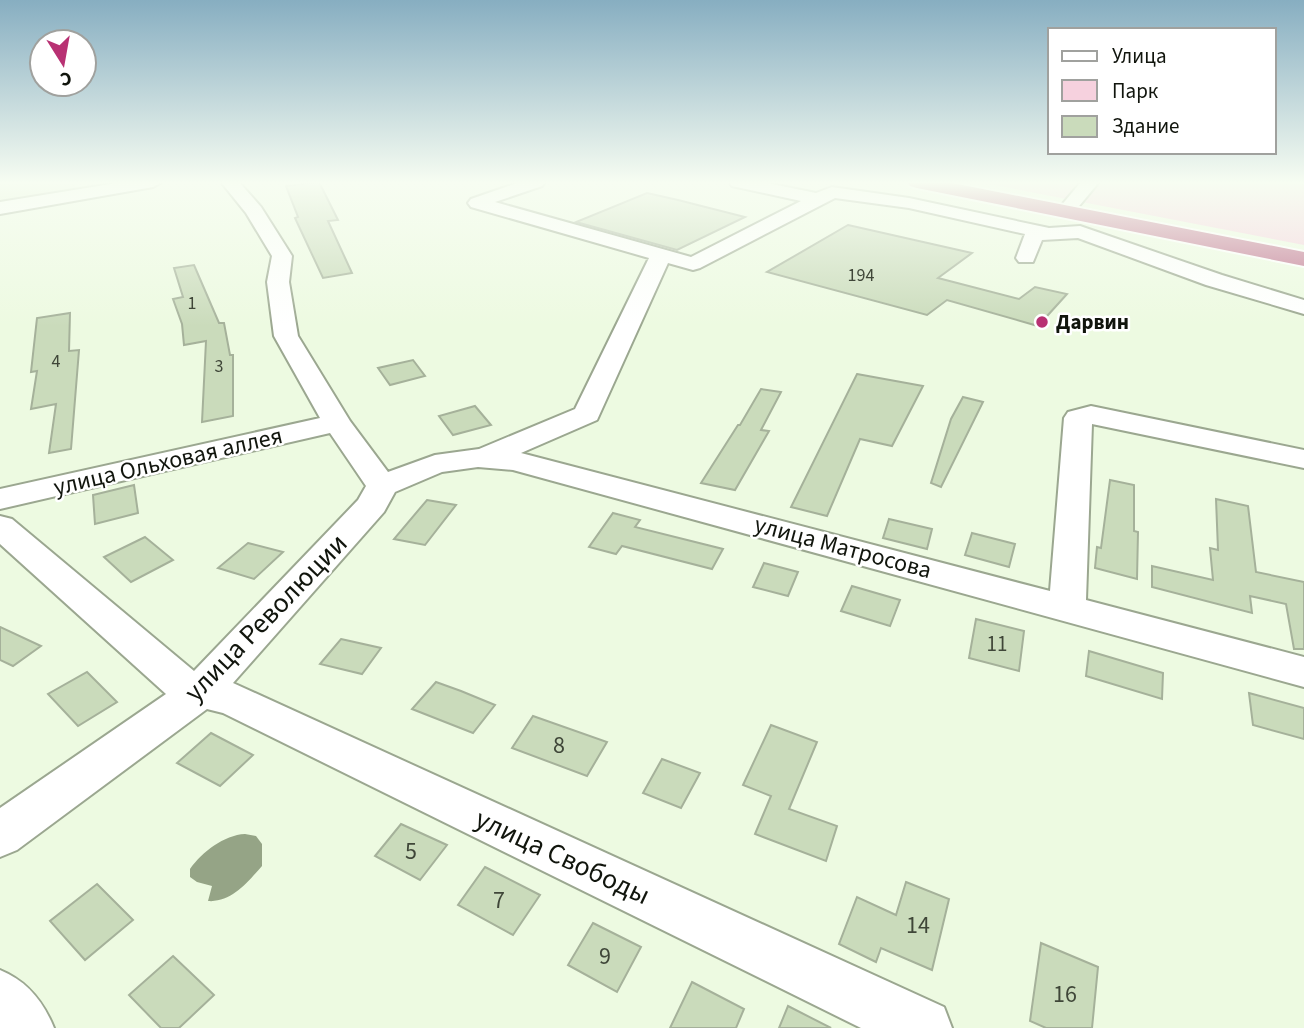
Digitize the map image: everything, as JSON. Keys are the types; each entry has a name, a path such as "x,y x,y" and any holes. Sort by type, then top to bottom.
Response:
{"highway":[{"path":"1144,230 1304,259"},
{"path":"1156,230 1304,253"}],"street":[{"path":"266,230 282,256 278,282 286,336 337,423 382,486"},
{"path":"572,230 694,264 760,230"},
{"path":"1031,230 1045,233"},
{"path":"1027,258 1034,236 1050,230"},
{"path":"1102,230 1214,280 1304,307"},
{"path":"486,457 587,414 661,255"},
{"path":"1067,608 1078,418 1091,415 1304,459"},
{"name":"улица Ольховая аллея","path":"0,499 337,423"},
{"name":"улица Матросова","path":"382,486 439,463 460,458 486,457 554,471 1304,672"},
{"name":"улица Революции","path":"0,835 200,692 372,505 382,486"},
{"name":"улица Свободы","path":"0,526 177,681 200,692 233,699 923,1028"},
{"path":"0,998 25,1028"}],"green space":[{"path":"1226,230 1304,230 1304,245"}],"shaded area":[{"path":"245,834 256,836 262,844 262,866 232,895 208,901 212,886 190,877 190,869 214,846"}],"building":[{"path":"301,230 332,230 352,273 323,278"},
{"path":"605,230 718,230 677,250"},
{"path":"839,230 870,230 972,253 938,278 1019,299 1035,287 1067,294 1038,326 947,300 927,315 767,272"},
{"path":"194,265 219,323 224,323 230,355 233,355 233,416 202,422 206,341 184,345 182,324 173,299 183,297 174,268"},
{"path":"70,313 69,351 79,350 71,449 49,453 56,404 31,409 37,371 31,372 37,318"},
{"path":"413,360 425,376 390,385 378,368"},
{"path":"857,374 923,386 892,446 860,439 827,516 791,507"},
{"path":"761,389 781,392 761,430 769,431 735,490 701,483 740,425"},
{"path":"963,397 983,402 941,487 931,483 951,419"},
{"path":"475,406 491,425 453,435 439,416"},
{"path":"1110,480 1134,485 1134,531 1138,532 1137,579 1095,568 1097,547 1101,548"},
{"path":"134,485 138,513 95,524 93,495"},
{"path":"1216,499 1248,506 1256,572 1304,582 1304,649 1294,649 1286,604 1250,596 1252,613 1152,587 1152,566 1213,580 1210,548 1218,550"},
{"path":"427,500 456,505 425,545 394,539"},
{"path":"613,513 640,520 635,527 723,549 712,569 622,546 616,554 589,547"},
{"path":"889,519 932,529 927,549 883,538"},
{"path":"972,533 1015,544 1009,567 965,555"},
{"path":"145,537 173,560 131,582 104,557"},
{"path":"248,543 283,552 254,579 218,568"},
{"path":"764,563 798,572 788,596 753,587"},
{"path":"852,586 900,600 890,626 841,611"},
{"path":"976,619 1024,631 1019,671 969,658"},
{"path":"0,627 41,646 13,666 0,660"},
{"path":"341,639 381,648 362,674 320,664"},
{"path":"1089,651 1163,673 1162,699 1086,676"},
{"path":"87,672 117,702 78,726 48,694"},
{"path":"436,682 495,705 473,733 412,709"},
{"path":"1249,693 1304,708 1304,739 1253,725"},
{"path":"533,716 607,742 587,776 512,748"},
{"path":"771,725 817,742 789,809 837,826 826,861 755,834 771,796 743,785"},
{"path":"211,733 253,755 220,786 177,763"},
{"path":"662,759 700,773 681,808 643,793"},
{"path":"401,824 447,845 420,880 375,856"},
{"path":"485,867 540,895 513,935 458,905"},
{"path":"906,882 949,899 932,970 881,948 876,962 839,944 857,897 896,915"},
{"path":"97,884 133,920 85,960 50,921"},
{"path":"593,923 641,947 617,992 568,965"},
{"path":"1041,943 1098,967 1092,1028 1046,1028 1030,1021"},
{"path":"173,956 214,995 179,1028 161,1028 129,995"},
{"path":"692,982 744,1009 736,1028 670,1028"},
{"path":"788,1006 831,1028 779,1028"}],"place":[{"name":"Дарвин","path":"1042,322"}]}
